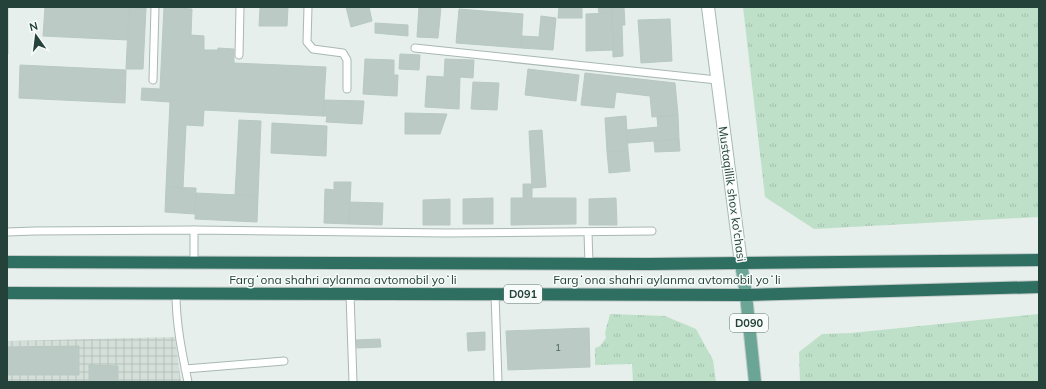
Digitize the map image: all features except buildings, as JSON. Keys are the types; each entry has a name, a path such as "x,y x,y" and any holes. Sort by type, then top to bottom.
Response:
{"highway":[{"name":"Fargʻona shahri aylanma avtomobil yoʻli","path":"7,262 589,264 1039,260"},
{"name":"Fargʻona shahri aylanma avtomobil yoʻli","path":"7,293 746,295 1039,287"}],"main road":[{"name":"Mustaqillik shox ko'chasi","path":"708,7 746,295 755,382"}],"lane":[{"path":"153,80 155,7"},
{"path":"239,55 240,7"},
{"path":"308,7 307,42 314,49 343,53 347,60 348,89"},
{"path":"415,48 717,80"},
{"path":"194,230 194,263"},
{"path":"7,232 194,230 447,234 652,231"},
{"path":"588,232 589,264"},
{"path":"176,294 176,309 180,342 188,382"},
{"path":"350,294 353,382"},
{"path":"495,294 498,382"},
{"path":"185,369 284,361"}],"shaded area":[{"path":"175,337 181,382 7,382 7,341"}],"green space":[{"path":"743,7 1039,7 1039,217 814,229 765,197"},
{"path":"610,314 665,316 696,329 713,360 716,382 633,382 632,364 595,365 595,348 600,346 606,338 605,333"},
{"path":"1039,314 1039,382 800,382 799,352 822,334 851,333"}]}
